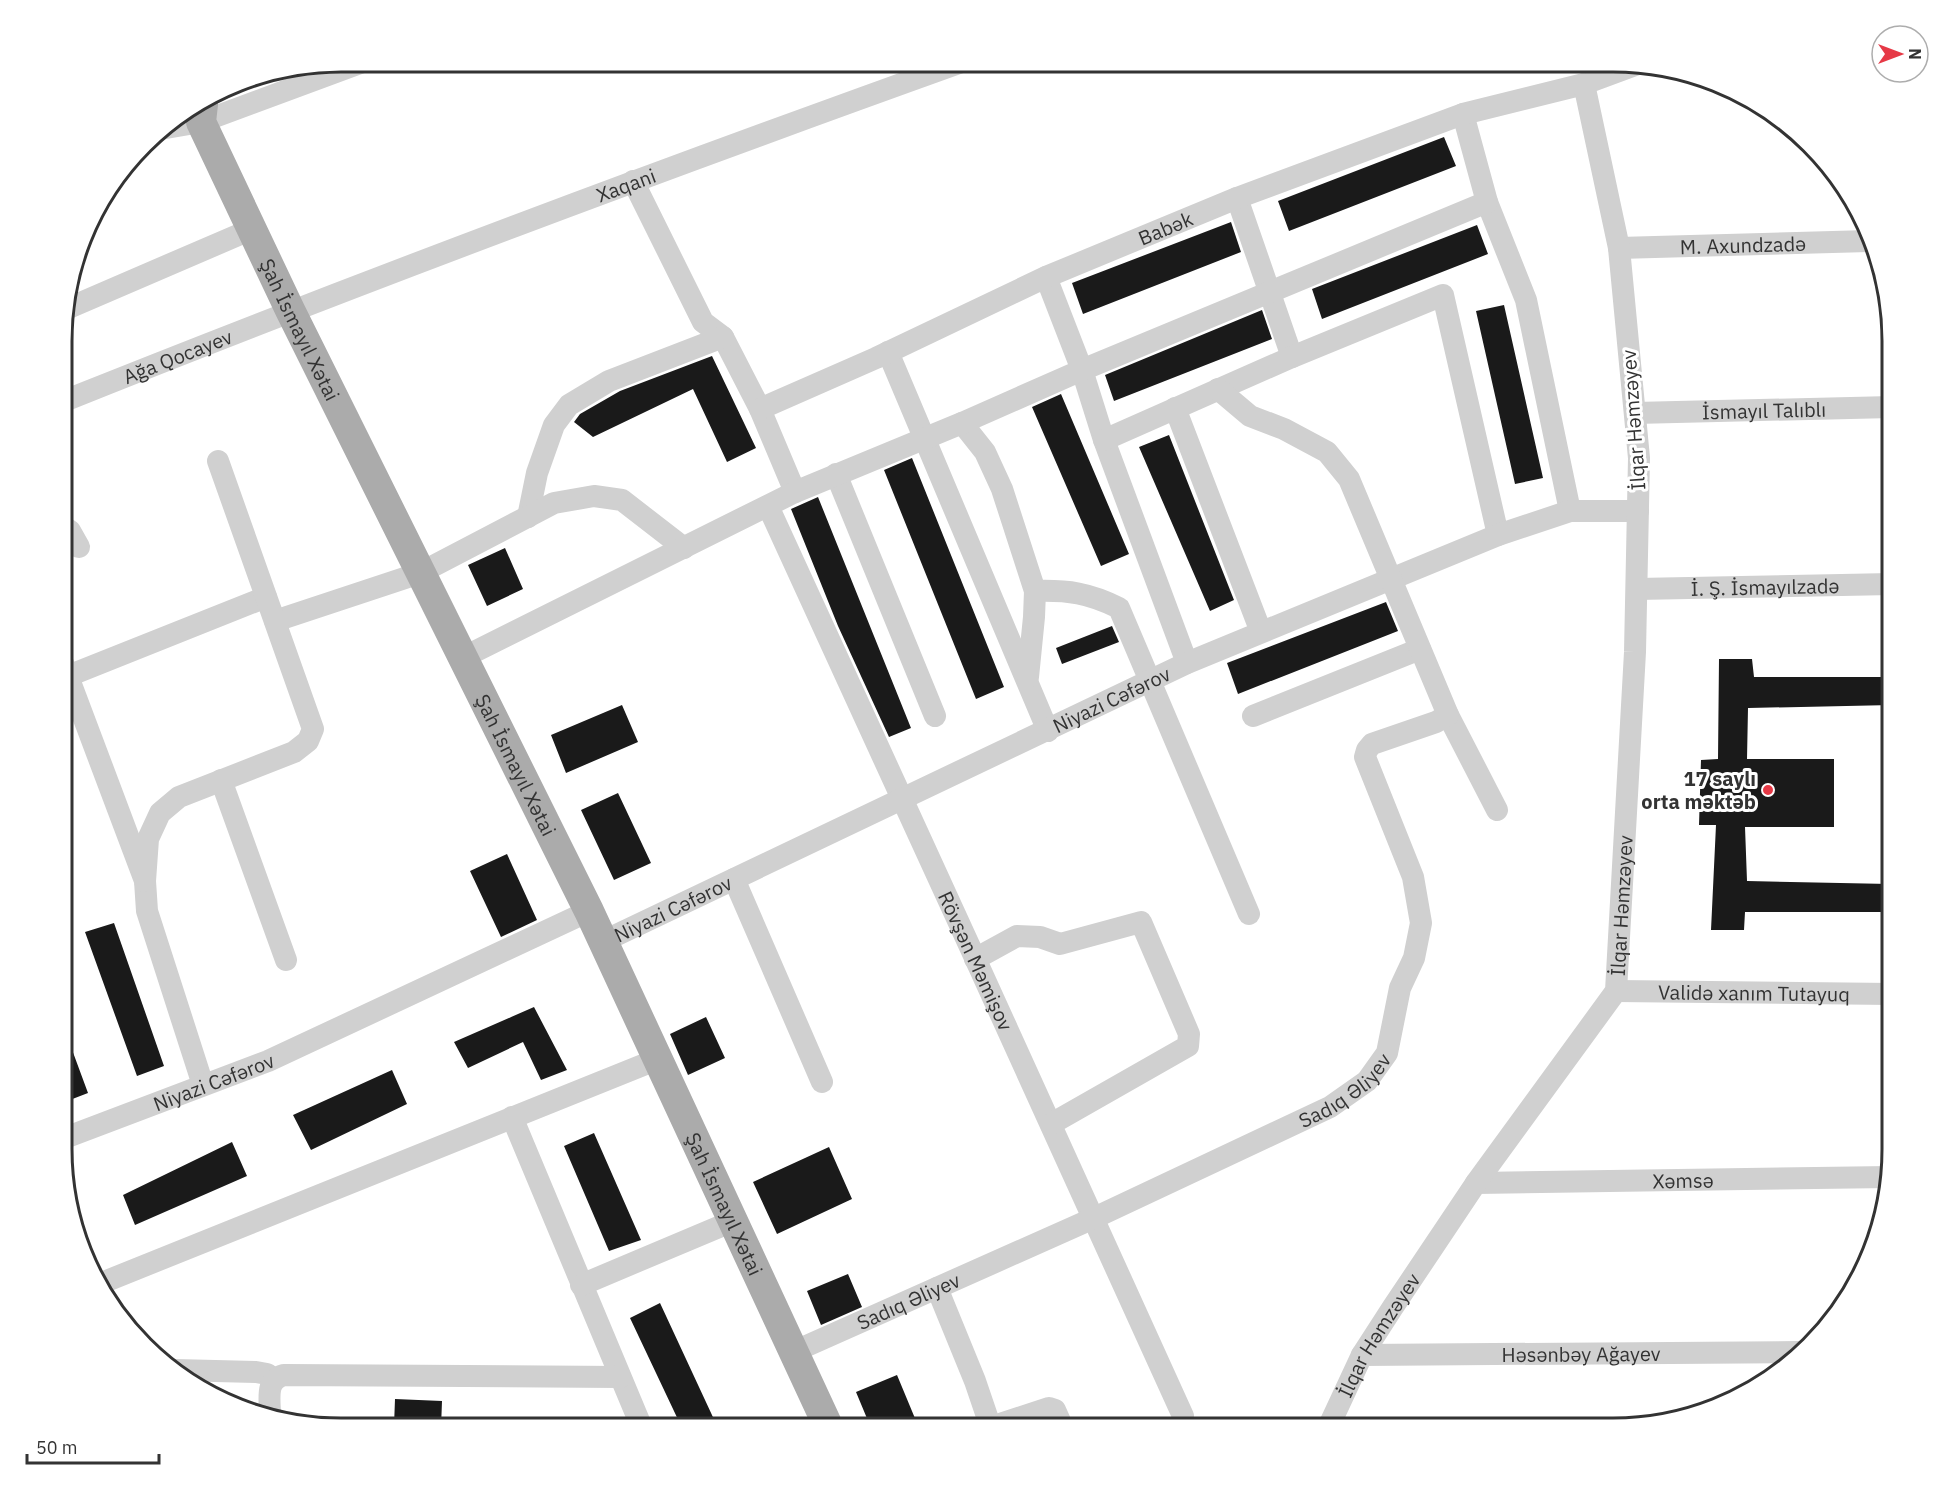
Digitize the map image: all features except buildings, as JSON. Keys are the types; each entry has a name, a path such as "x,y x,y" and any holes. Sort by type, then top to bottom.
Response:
{"main road":[{"name":"Şah İsmayıl Xətai","path":"202,113 290,310 604,941 824,1418"}],"street":[{"name":"Xaqani","path":"290,310 633,181 934,72"},
{"name":"Babək","path":"760,410 1046,277 1237,198 1463,114 1584,84 1616,72"},
{"path":"202,113 329,73"},
{"name":"İlqar Həmzəyev","path":"1333,1418 1362,1355 1476,1183 1616,991 1635,652 1639,458 1619,248 1584,84"},
{"path":"1463,114 1486,202 1526,300 1570,511"},
{"path":"633,181 703,322 723,337 760,410 795,492"},
{"path":"1237,198 1292,357"},
{"path":"462,658 795,492 1486,202"},
{"path":"74,306 252,229"},
{"name":"M. Axundzadə","path":"1619,248 1863,241"},
{"path":"1046,277 1082,370 1104,440 1187,663"},
{"path":"1104,440 1292,357 1443,295 1498,535"},
{"name":"Ağa Qocayev","path":"72,398 290,310"},
{"path":"528,516 537,473 554,425 568,405 609,381 723,337"},
{"path":"888,352 1048,731"},
{"path":"1218,389 1250,416 1284,429 1327,452 1348,479 1449,715 1497,810"},
{"name":"İsmayıl Talıblı","path":"1635,413 1882,407"},
{"path":"1176,408 1261,632"},
{"path":"962,423 985,452 1002,489 1035,591 1027,680"},
{"path":"203,1085 147,911 145,881 148,839 160,813 179,796 294,752 308,741 313,729 218,461"},
{"path":"836,474 935,716"},
{"path":"275,621 420,573 554,503 594,496 622,500 684,548"},
{"name":"Rövşən Məmişov","path":"768,506 1183,1416"},
{"name":"Niyazi Cəfərov","path":"604,941 1187,663 1261,632 1498,535 1570,511 1638,511"},
{"path":"72,535 79,547"},
{"name":"İ. Ş. İsmayılzadə","path":"1637,589 1882,584"},
{"path":"1035,591 1074,592 1096,597 1119,608 1249,914"},
{"path":"72,667 266,597"},
{"path":"1253,716 1420,649"},
{"path":"72,685 145,881"},
{"name":"Sadıq Əliyev","path":"793,1352 1094,1218 1330,1107 1367,1081 1387,1053 1400,988 1414,958 1421,923 1413,877 1365,757 1372,744 1436,722 1449,715"},
{"path":"221,780 286,960"},
{"path":"734,879 822,1082"},
{"name":"Niyazi Cəfərov","path":"72,1135 267,1061 589,911"},
{"path":"975,959 1017,936 1040,938 1060,944 1141,922 1189,1034 1188,1046 1051,1124"},
{"name":"Validə xanım Tutayuq","path":"1616,991 1882,994"},
{"path":"107,1281 658,1059"},
{"path":"512,1117 638,1418"},
{"name":"Xəmsə","path":"1476,1183 1880,1177"},
{"path":"581,1285 733,1221"},
{"path":"937,1288 988,1418"},
{"name":"Həsənbəy Ağayev","path":"1362,1355 1789,1352"},
{"path":"188,1370 256,1372 267,1374 274,1379"},
{"path":"270,1408 270,1385 274,1379 284,1375 620,1377"},
{"path":"1018,1418 1049,1408 1055,1410 1059,1418"}],"place":[{"name":"17 saylı orta məktəb","path":"1768,790"}]}
